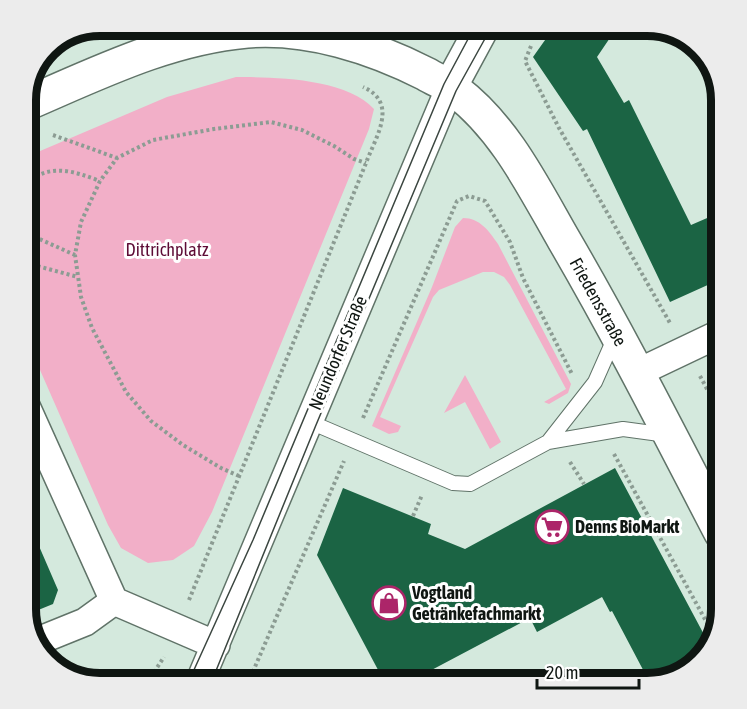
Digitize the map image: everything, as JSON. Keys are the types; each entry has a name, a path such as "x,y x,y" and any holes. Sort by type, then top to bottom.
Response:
{"main road":[{"path":"36,100 134,58 168,46 216,36"},
{"path":"313,36 362,48 412,67 450,87"},
{"name":"Neundorfer Straße","path":"450,87 478,36"},
{"name":"Friedensstraße","path":"450,87 500,136 524,172 616,333 711,512"}],"street":[{"name":"Neundorfer Straße","path":"203,673 450,87"},
{"path":"637,373 711,338"},
{"path":"36,428 114,601 216,645"},
{"path":"44,639 85,622 114,601"}],"lane":[{"path":"548,442 595,382 607,359 616,333"},
{"path":"310,422 453,483 470,484 548,442 623,429 670,435"}],"path":[{"path":"531,46 525,61 559,128 711,396"},
{"path":"188,600 383,118 384,106 378,96 363,87"},
{"path":"240,476 221,468 183,445 151,421 126,392 92,328 81,297 75,255 81,222 100,181 117,158 153,140 271,122 302,130 354,159 366,163"},
{"path":"53,135 117,158"},
{"path":"36,175 63,169 100,181"},
{"path":"252,673 457,201 469,196 485,201 510,242 523,278 574,379"},
{"path":"36,237 75,255"},
{"path":"36,266 78,277"},
{"path":"611,447 709,626"},
{"path":"154,673 165,656"}],"green space":[{"name":"Dittrichplatz","path":"236,77 289,79 328,85 346,91 362,99 374,109 369,129 212,512 194,546 173,560 148,563 121,548 108,525 36,361 36,153 167,97"},
{"path":"463,218 479,223 498,244 571,384 568,393 549,404 544,402 566,389 510,285 504,277 494,272 483,272 439,290 433,297 380,417 401,426 398,432 389,434 372,426 432,287 455,227"},
{"path":"465,375 501,442 490,449 465,402 444,413"}],"building":[{"path":"548,36 611,36 597,57 624,103 629,100 691,225 711,216 711,284 670,302 587,129 583,131 533,57"},
{"path":"615,468 705,636 700,645 683,662 660,672 645,673 612,611 610,612 602,597 537,632 530,618 426,673 380,673 317,555 343,488 431,524 428,534 465,549"},
{"path":"36,539 58,590 53,604 36,611"}],"tram line":[{"path":"193,673 253,540 444,84 470,36"},
{"path":"215,673 456,91 486,36"}],"place":[{"name":"Denns BioMarkt","path":"552,527"},
{"name":"Vogtland Getränkefachmarkt","path":"389,603"}]}
